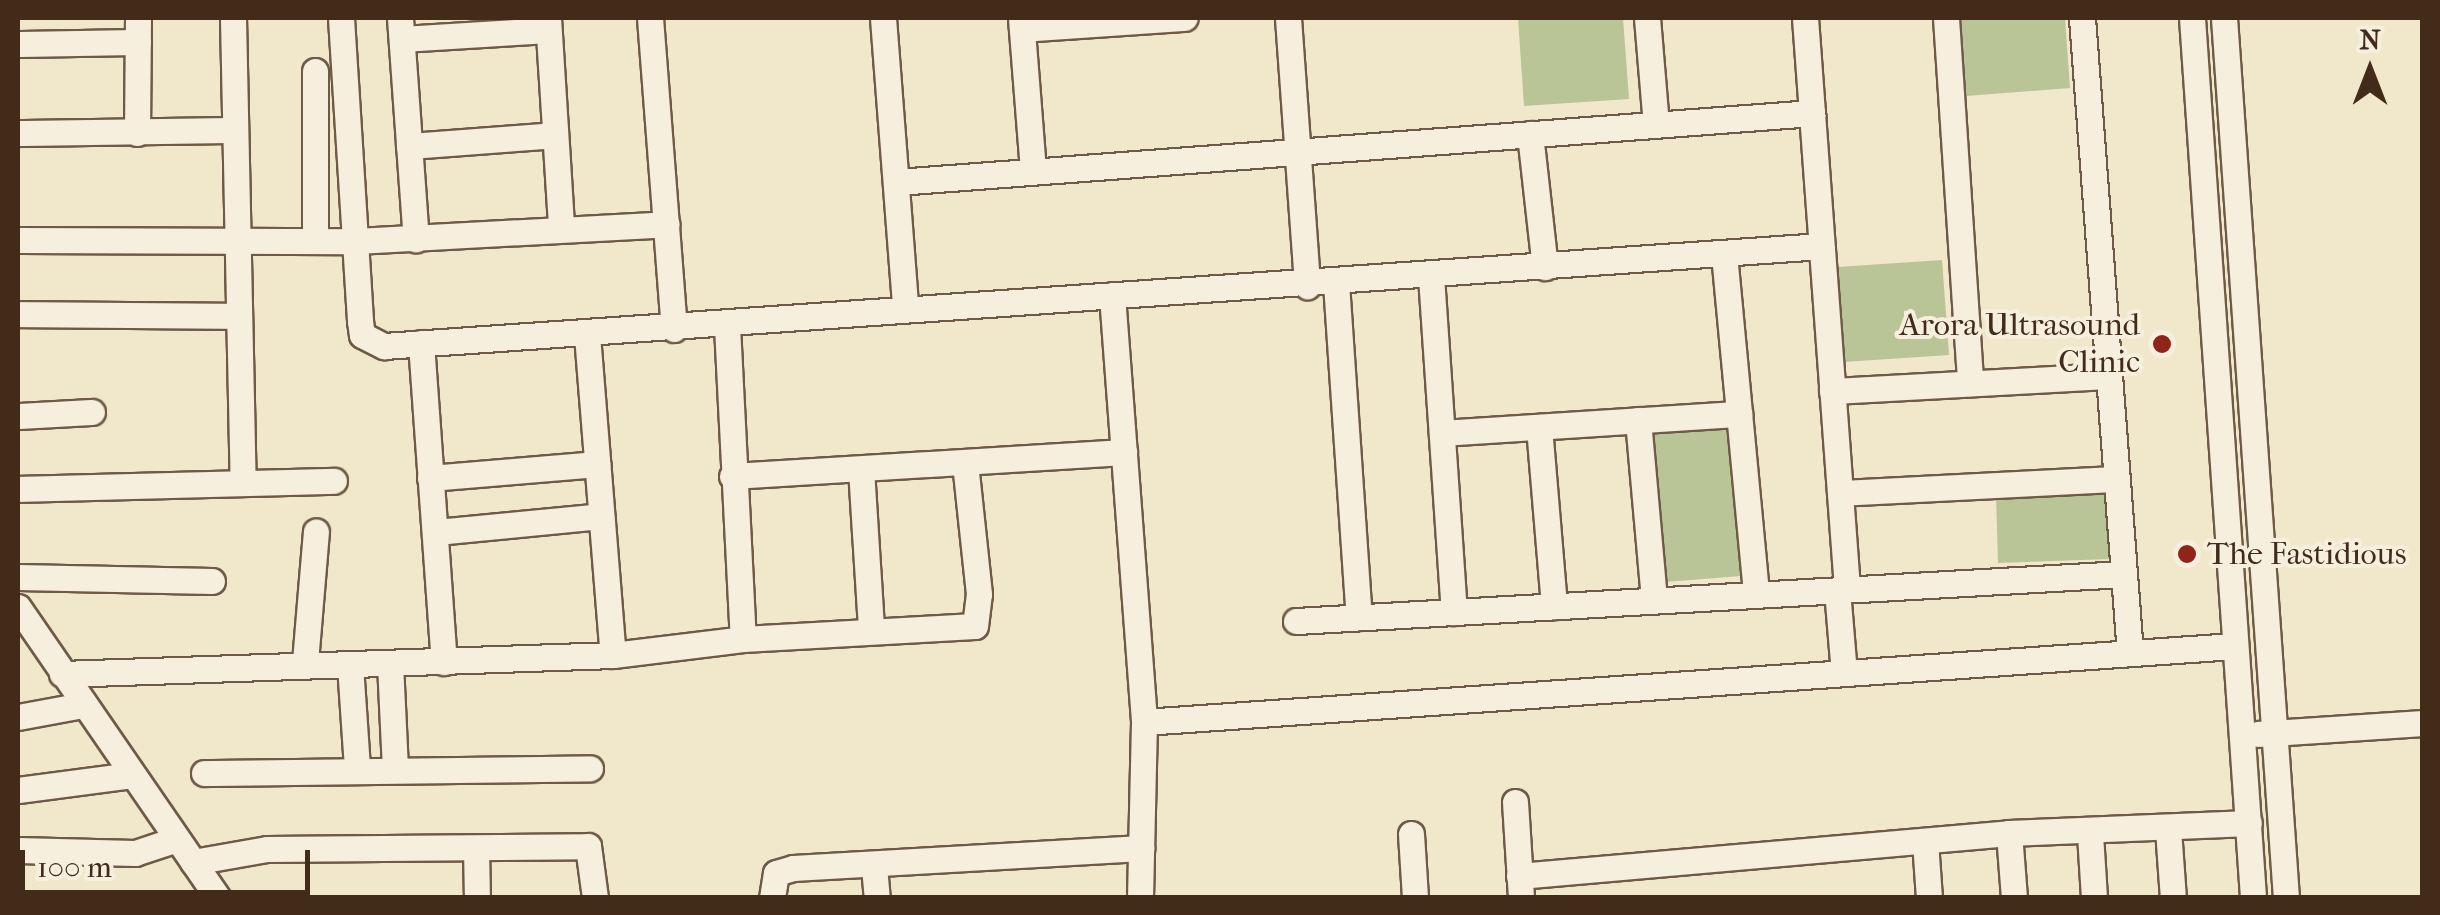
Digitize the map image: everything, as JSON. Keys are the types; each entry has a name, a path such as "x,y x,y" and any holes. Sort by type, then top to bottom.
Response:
{"street":[{"path":"233,18 243,483"},
{"path":"341,18 362,335 384,346 727,326 905,307 1336,284 1822,246"},
{"path":"650,18 674,329"},
{"path":"883,18 905,307"},
{"path":"1033,172 1022,23 1185,18"},
{"path":"1288,18 1306,286"},
{"path":"1647,18 1656,124"},
{"path":"1805,18 1840,493 1844,673"},
{"path":"1946,18 1970,383"},
{"path":"2082,18 2130,653"},
{"path":"2192,18 2253,898"},
{"path":"2224,18 2286,898"},
{"path":"416,239 401,28 548,24 562,227"},
{"path":"18,44 138,30 137,132"},
{"path":"314,240 315,71"},
{"path":"897,182 1812,112"},
{"path":"18,134 235,130"},
{"path":"1530,134 1545,267"},
{"path":"409,146 554,136"},
{"path":"18,240 416,239 562,227 668,224"},
{"path":"1724,254 1756,595"},
{"path":"1432,276 1454,612"},
{"path":"1336,284 1359,617"},
{"path":"1112,295 1144,722 1140,898"},
{"path":"18,314 239,316"},
{"path":"727,326 743,638"},
{"path":"586,335 613,655"},
{"path":"421,343 444,662"},
{"path":"1832,391 2109,376"},
{"path":"18,416 92,412"},
{"path":"1442,433 1739,414"},
{"path":"1638,420 1654,600"},
{"path":"1539,427 1554,606"},
{"path":"732,476 1124,452"},
{"path":"62,674 305,662 350,665 613,655 743,638 975,626 979,594 965,463"},
{"path":"430,478 597,464"},
{"path":"861,469 871,630"},
{"path":"1840,493 2117,479"},
{"path":"18,489 334,480"},
{"path":"436,532 601,516"},
{"path":"305,662 316,531"},
{"path":"1296,621 2124,574"},
{"path":"18,577 212,581"},
{"path":"22,620 218,898"},
{"path":"1144,722 2233,646"},
{"path":"390,663 395,768"},
{"path":"350,665 357,769"},
{"path":"18,717 83,704"},
{"path":"2239,735 2422,723"},
{"path":"2241,762 2274,761"},
{"path":"204,773 590,768"},
{"path":"18,790 132,774"},
{"path":"1515,802 1520,887 1926,840 2249,823"},
{"path":"2168,829 2173,898"},
{"path":"2010,833 2014,898"},
{"path":"1411,834 1415,898"},
{"path":"2090,834 2094,898"},
{"path":"18,850 135,853 176,839"},
{"path":"1926,840 1929,898"},
{"path":"193,862 267,849 590,846 595,898"},
{"path":"476,848 477,898"},
{"path":"772,898 776,873 1141,848"},
{"path":"874,866 876,898"}],"green space":[{"path":"1518,18 1623,18 1629,99 1524,106"},
{"path":"1960,18 2065,18 2070,88 1966,96"},
{"path":"1942,260 1949,355 1844,362 1838,267"},
{"path":"1730,426 1741,576 1665,582 1654,431"},
{"path":"2107,492 2110,559 1998,563 1996,496"}],"place":[{"name":"Arora Ultrasound Clinic","path":"2162,344"},
{"name":"The Fastidious","path":"2187,554"}]}
